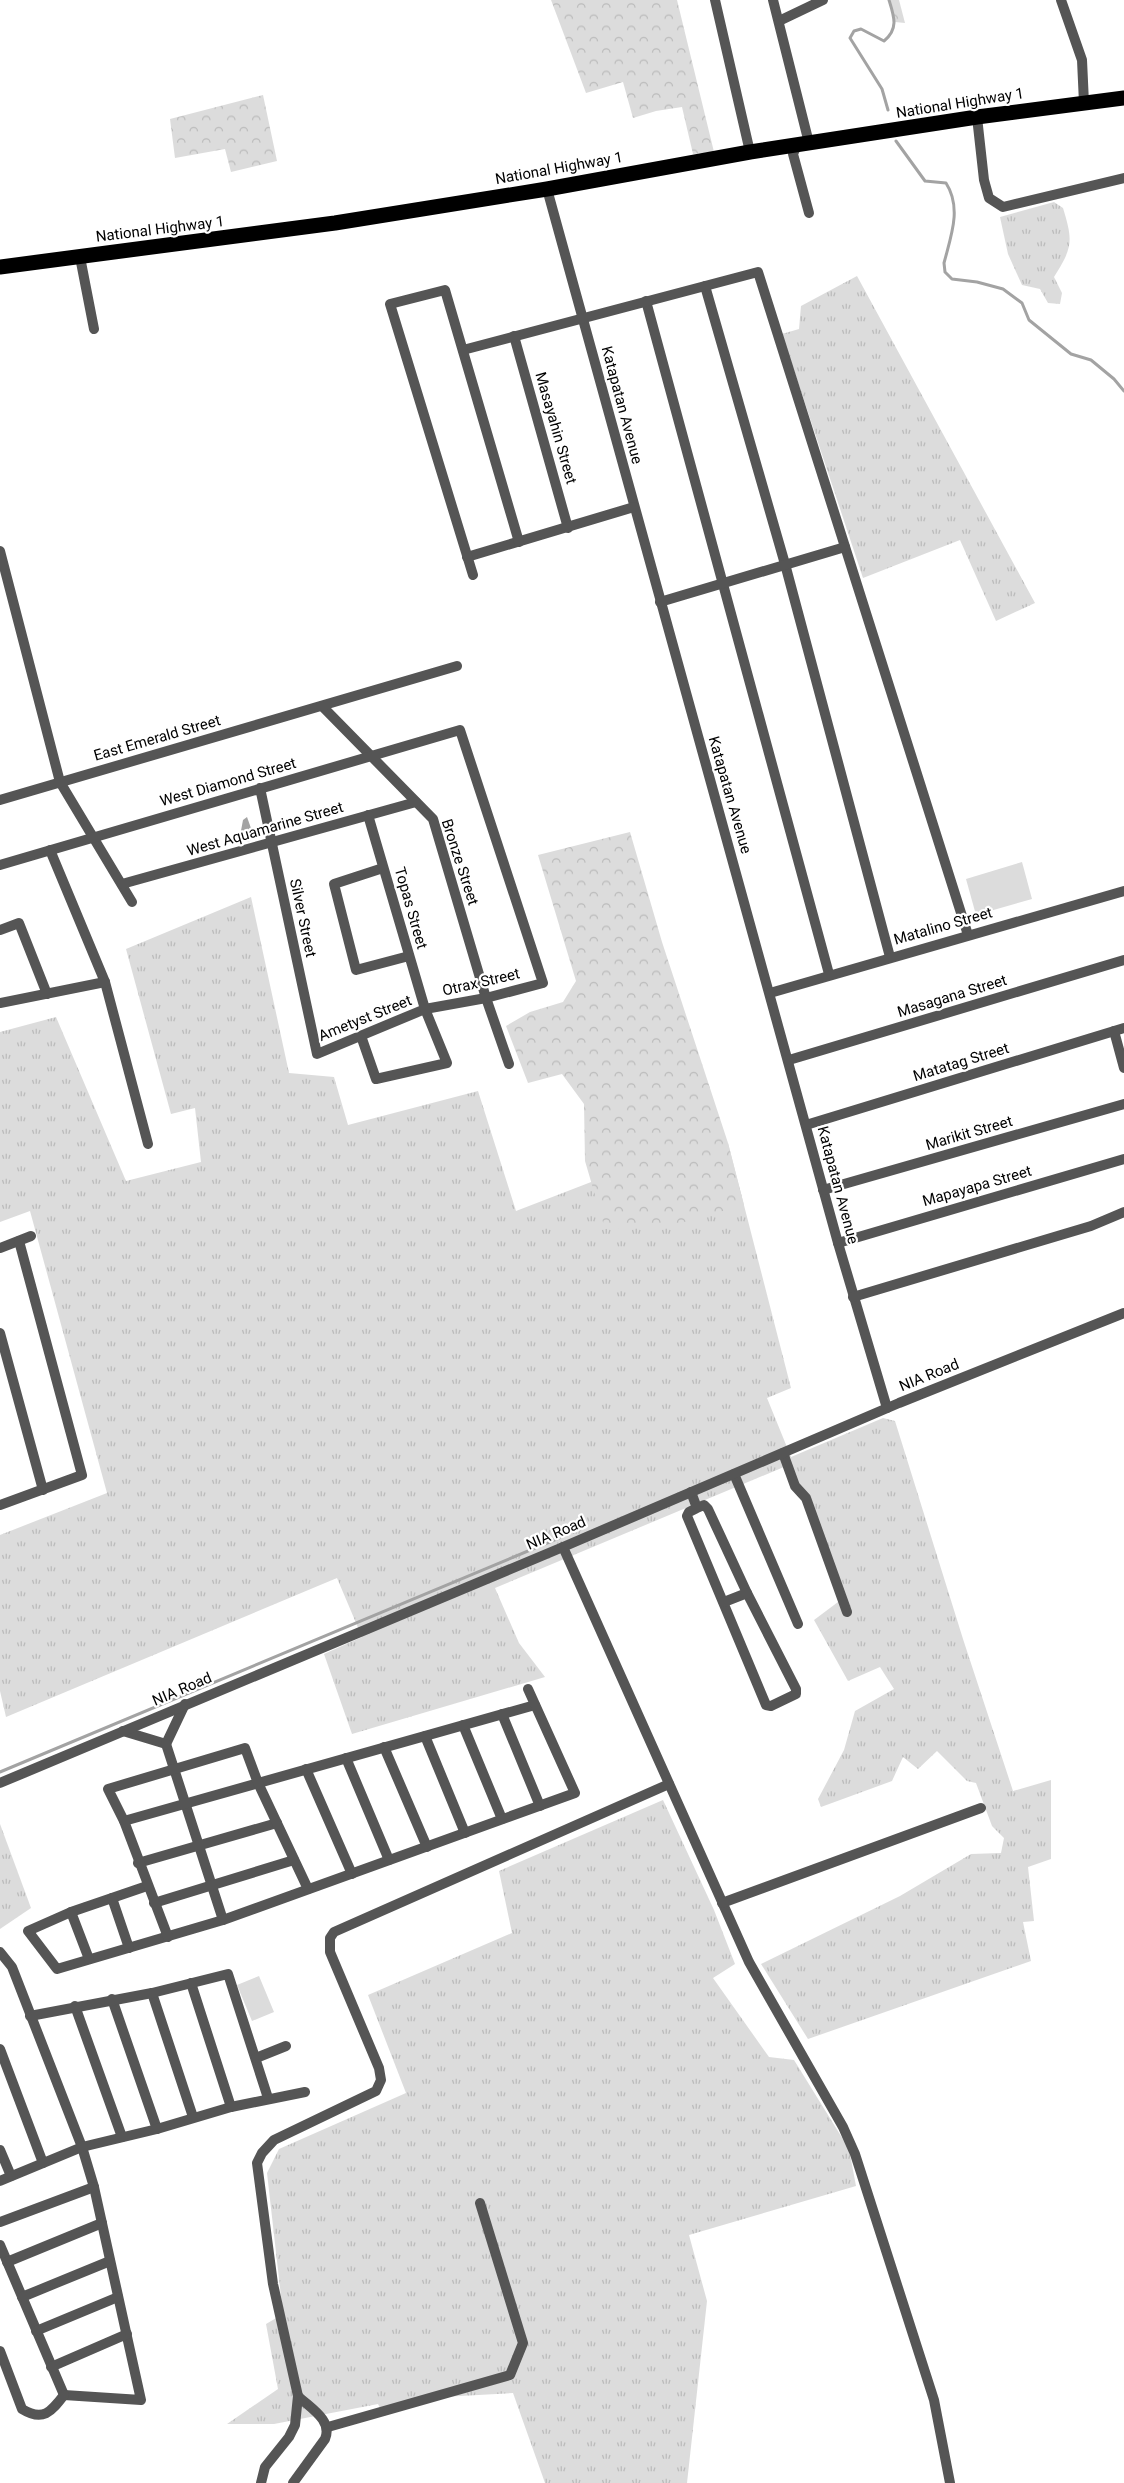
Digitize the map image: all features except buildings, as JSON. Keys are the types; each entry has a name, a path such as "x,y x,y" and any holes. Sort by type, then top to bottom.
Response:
{"highway":[{"name":"National Highway 1","path":"0,267 335,223 547,189 750,152 977,117 1124,98"}],"street":[{"path":"715,0 750,152"},
{"path":"773,0 779,21 803,144 793,154 809,213"},
{"path":"779,21 823,0"},
{"path":"1061,0 1082,60 1084,103"},
{"path":"977,117 984,180 988,198 1002,207 1124,178"},
{"name":"Katapatan Avenue","path":"547,189 660,602 770,992 823,1190 887,1408"},
{"path":"80,257 94,328"},
{"path":"463,350 758,272 968,934"},
{"path":"705,286 785,564 890,957"},
{"path":"473,575 390,304 445,290 519,542"},
{"path":"646,301 829,974"},
{"name":"Masayahin Street","path":"514,336 568,528"},
{"path":"467,557 634,507"},
{"path":"660,602 845,547"},
{"path":"0,551 60,782 132,902"},
{"name":"East Emerald Street","path":"0,800 457,666"},
{"name":"Bronze Street","path":"322,706 432,819 486,998 510,1064"},
{"name":"West Diamond Street","path":"0,865 460,730 543,983"},
{"name":"Silver Street","path":"260,788 317,1054"},
{"name":"West Aquamarine Street","path":"122,884 416,802"},
{"name":"Topas Street","path":"360,1036 376,1079 448,1063 425,1010 368,815"},
{"path":"50,850 105,982 148,1144"},
{"path":"384,868 334,884 356,970 409,956"},
{"name":"Matalino Street","path":"770,992 1124,891"},
{"path":"0,930 19,923 47,994"},
{"name":"Masagana Street","path":"788,1060 1124,960"},
{"path":"0,1003 105,982"},
{"name":"Otrax Street","path":"425,1010 486,998 543,983"},
{"name":"Ametyst Street","path":"317,1054 425,1010"},
{"path":"1119,1029 1124,1068"},
{"name":"Matatag Street","path":"806,1125 1119,1029"},
{"name":"Marikit Street","path":"823,1190 1124,1104"},
{"name":"Mapayapa Street","path":"838,1243 1124,1159"},
{"path":"853,1297 1091,1226 1124,1212"},
{"path":"0,1248 30,1236"},
{"path":"0,1504 82,1475 19,1241"},
{"name":"NIA Road","path":"0,1783 563,1547 887,1408 1124,1313"},
{"path":"0,1333 43,1490"},
{"path":"783,1453 795,1486 806,1498 847,1612"},
{"path":"734,1474 798,1624"},
{"path":"691,1492 697,1508"},
{"path":"704,1506 708,1509 747,1593 797,1692 771,1706 766,1705 687,1516 689,1512 697,1508 704,1506"},
{"path":"563,1547 749,1962 843,2127 855,2154 934,2400 950,2483"},
{"path":"724,1602 747,1593"},
{"path":"147,1886 71,1912 28,1931 57,1970 223,1920 575,1793 528,1688"},
{"path":"185,1704 166,1744 223,1920"},
{"path":"124,1821 535,1704"},
{"path":"502,1714 540,1806"},
{"path":"463,1725 502,1820"},
{"path":"122,1731 166,1744"},
{"path":"424,1736 465,1833"},
{"path":"384,1747 427,1846"},
{"path":"168,1937 138,1863 124,1821 108,1789 245,1748 258,1783 308,1889"},
{"path":"346,1758 388,1860"},
{"path":"306,1769 352,1874"},
{"path":"261,2483 265,2467 289,2437 295,2425 298,2396 273,2284 256,2167 262,2154 274,2140 376,2091 381,2080 378,2068 330,1952 330,1938 334,1932 669,1784"},
{"path":"722,1903 981,1808"},
{"path":"138,1863 277,1823"},
{"path":"154,1903 294,1860"},
{"path":"112,1898 129,1948"},
{"path":"71,1912 89,1959"},
{"path":"0,1952 12,1967 82,2147 94,2187 141,2400 64,2395"},
{"path":"0,1970 12,1967"},
{"path":"30,2016 112,1999 152,1993 228,1974 268,2098"},
{"path":"191,1983 231,2107"},
{"path":"152,1993 193,2117"},
{"path":"112,1999 158,2129"},
{"path":"75,2006 122,2136"},
{"path":"256,2058 286,2046"},
{"path":"0,2050 43,2163"},
{"path":"0,2181 82,2147 158,2129 231,2107 305,2092"},
{"path":"0,2150 11,2176"},
{"path":"0,2222 94,2187"},
{"path":"328,2427 510,2375 523,2343 480,2202"},
{"path":"7,2262 102,2223"},
{"path":"0,2245 64,2395"},
{"path":"22,2297 110,2261"},
{"path":"36,2331 118,2297"},
{"path":"52,2367 126,2334"},
{"path":"0,2351 22,2409 30,2414 44,2415 52,2412 64,2395"},
{"path":"293,2483 325,2439 328,2427 298,2396"}],"green space":[{"path":"551,0 677,0 714,152 693,154 682,107 656,111 633,118 623,82 586,93"},
{"path":"889,0 899,0 905,23 895,22"},
{"path":"263,95 277,161 231,172 225,149 175,158 170,119"},
{"path":"1054,202 1063,208 1070,236 1068,251 1054,277 1062,293 1060,304 1048,303 1040,289 1022,285 1008,254 1000,217"},
{"path":"857,276 1035,603 996,621 960,540 863,578 782,334 799,329 801,306"},
{"path":"630,832 662,942 728,1143 744,1205 670,1226 605,1229 585,1161 584,1104 562,1074 528,1083 506,1026 530,1012 563,1002 576,981 538,855"},
{"path":"1022,862 1032,899 976,915 966,879"},
{"path":"251,897 289,1073 334,1077 348,1125 478,1091 516,1211 643,1162 728,1143 791,1388 767,1398 791,1457 883,1418 895,1421 1013,1791 1051,1780 1051,1859 1028,1867 1034,1921 1023,1922 1031,1961 808,2039 761,1964 900,1896 971,1854 1001,1853 1004,1838 992,1826 976,1783 967,1781 937,1751 918,1769 903,1757 892,1781 821,1807 818,1799 844,1750 855,1711 894,1689 880,1667 848,1681 814,1620 842,1599 791,1464 495,1588 519,1643 545,1677 352,1734 324,1654 362,1637 337,1578 6,1717 0,1691 0,1535 107,1493 30,1211 0,1222 0,1032 56,1017 126,1181 201,1162 195,1108 171,1114 126,949"},
{"path":"663,1800 714,1910 735,1964 713,1978 769,2057 794,2060 849,2149 856,2186 689,2235 707,2301 687,2483 545,2483 513,2393 424,2398 384,2416 378,2404 274,2424 227,2424 278,2389 266,2324 283,2314 267,2173 279,2149 406,2093 368,1995 512,1933 499,1871"},
{"path":"0,1824 31,1908 0,1929"},
{"path":"259,1976 274,2012 252,2021 237,1985"}],"shaded area":[{"path":"247,817 252,831 250,841 242,842 240,836 243,820"}],"waterway":[{"path":"888,110 882,89 850,38 854,31 861,29 884,41 892,32 894,22 889,0"},
{"path":"896,141 925,181 946,183 951,193 954,222 944,263 945,272 952,279 977,282 1003,289 1022,303 1029,320 1071,354 1091,360 1114,379 1124,391"},
{"path":"0,1772 559,1538"}]}
